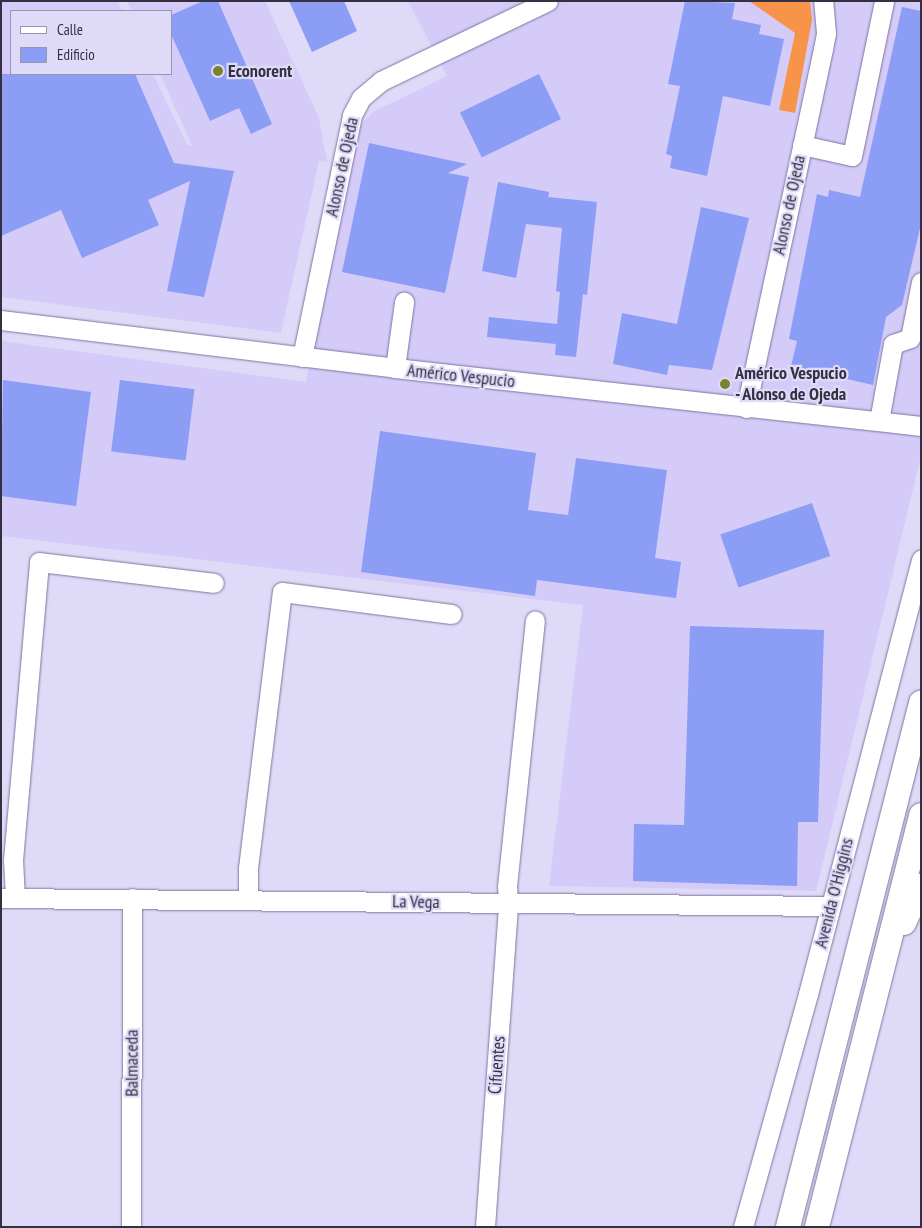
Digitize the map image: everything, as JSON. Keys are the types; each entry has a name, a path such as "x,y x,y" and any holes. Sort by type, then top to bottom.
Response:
{"main road":[{"name":"Avenida O'Higgins","path":"788,1227 921,703"},
{"path":"817,1227 921,814"},
{"path":"884,962 921,886"}],"street":[{"name":"Alonso de Ojeda","path":"302,357 352,115 361,98 381,81 548,1"},
{"name":"Alonso de Ojeda","path":"746,408 826,33 824,1"},
{"path":"802,145 852,156 884,1"},
{"path":"879,422 894,344 910,338 921,282"},
{"path":"395,368 404,302"},
{"name":"Américo Vespucio","path":"1,320 395,368 921,426"},
{"name":"Avenida O'Higgins","path":"743,1227 921,559"},
{"path":"8,898 39,562 214,583"},
{"path":"248,900 248,868 282,592 452,614"},
{"name":"Cifuentes","path":"485,1227 508,903 507,886 535,620"},
{"name":"La Vega","path":"8,898 830,906"},
{"name":"Balmaceda","path":"131,1227 132,898"}],"shaded area":[{"path":"1,1 118,1 122,10 10,10 10,75 153,75 187,145 192,146 160,75 172,75 172,10 132,10 127,1 265,1 319,118 327,162 319,161 281,333 1,297"},
{"path":"408,1 921,1 921,456 816,891 549,886 583,605 1,536 1,341 306,382 350,136 373,112 447,76"},
{"path":"749,1 810,1 812,20 795,113 779,110 795,33"}],"building":[{"name":"Econorent","path":"203,1 218,1 272,124 251,134 239,108 210,121 172,36 172,15"},
{"path":"289,1 344,1 357,31 312,52"},
{"path":"685,1 735,3 732,19 761,25 759,34 784,39 770,106 723,96 707,176 670,168 672,156 666,154 680,86 668,84"},
{"path":"902,7 921,11 921,224 902,305 886,317 873,385 791,366 797,341 789,339 817,194 828,197 829,190 860,197"},
{"path":"1,74 135,75 174,163 234,171 204,297 167,291 190,181 148,200 159,225 82,258 61,210 1,236"},
{"path":"539,74 561,119 482,158 460,113"},
{"path":"369,143 467,164 448,173 469,177 445,293 342,272"},
{"path":"498,182 549,192 548,197 597,202 587,295 583,294 576,357 555,355 556,344 487,337 489,317 557,324 560,292 556,291 562,228 526,224 516,278 482,271"},
{"path":"701,207 749,218 712,370 669,365 667,375 613,364 622,313 677,324"},
{"path":"3,380 91,392 76,506 1,496"},
{"path":"120,380 194,389 186,461 111,451"},
{"path":"380,431 536,453 528,510 568,515 576,458 667,470 655,558 681,562 676,598 537,580 535,596 361,572"},
{"path":"812,503 830,556 739,588 720,535"},
{"path":"690,626 824,630 818,822 798,822 797,886 633,881 634,824 684,825"}],"place":[{"name":"Econorent","path":"218,71"},
{"name":"Américo Vespucio - Alonso de Ojeda","path":"725,384"}]}
